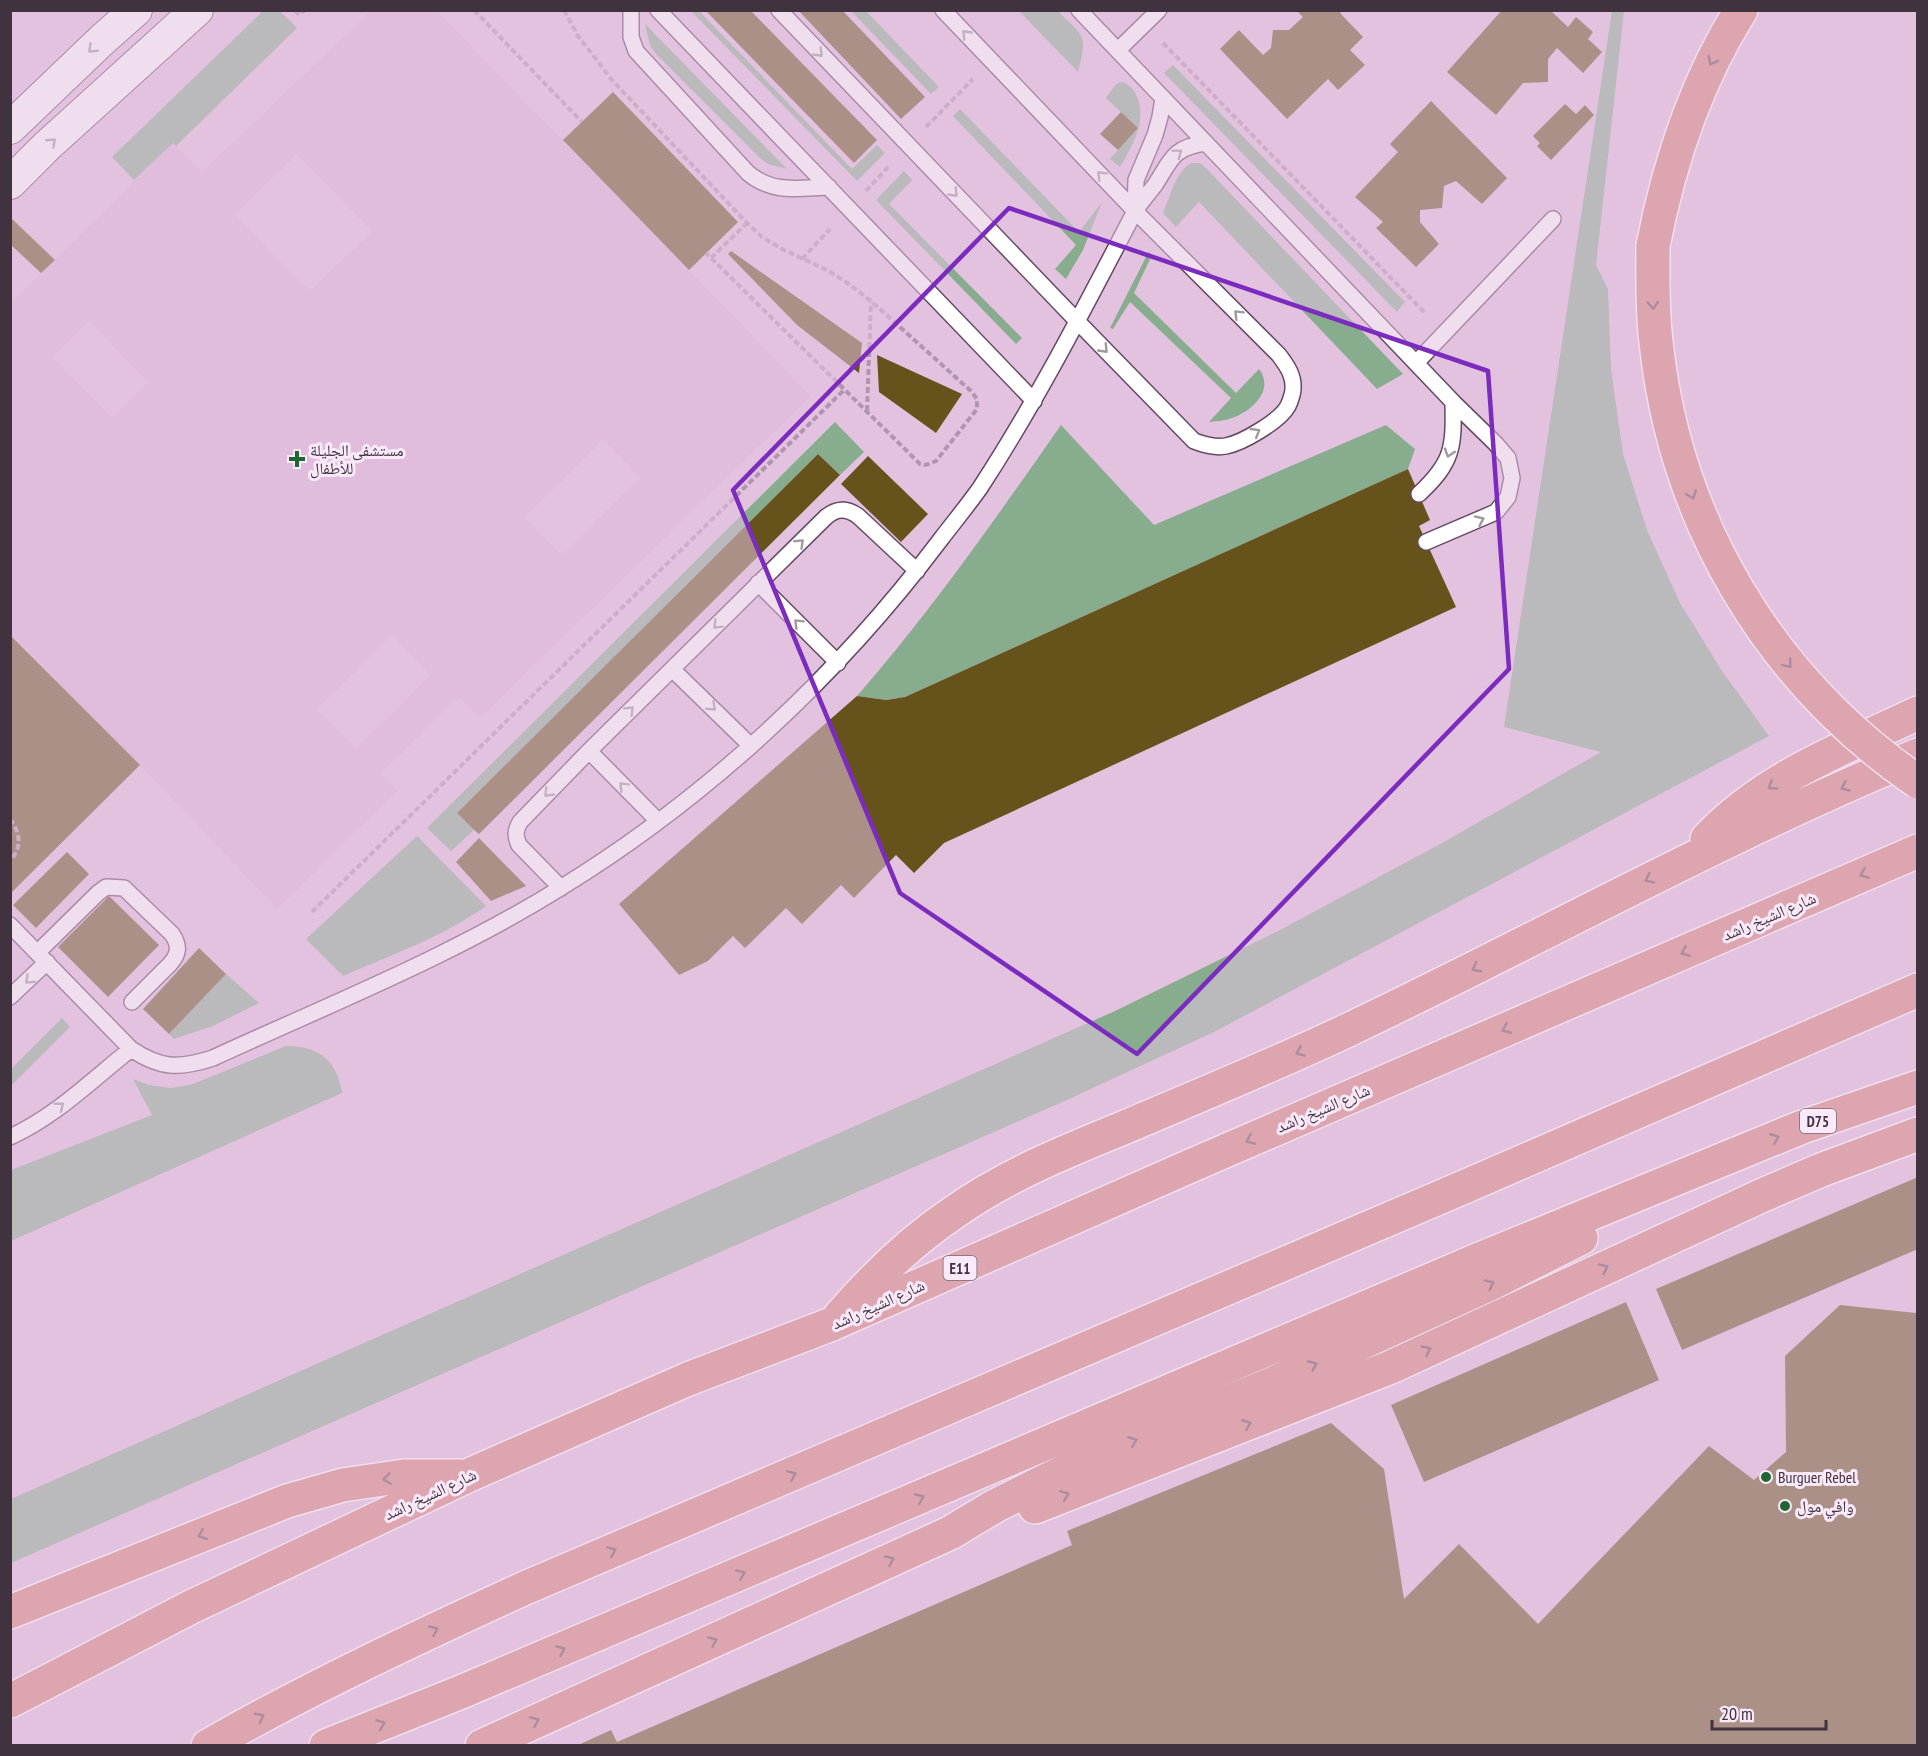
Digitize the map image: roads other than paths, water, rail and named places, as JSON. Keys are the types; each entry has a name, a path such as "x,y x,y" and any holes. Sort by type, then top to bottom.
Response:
{"highway":[{"path":"1741,10 1708,69 1688,114 1662,201 1653,246 1652,294 1663,390 1677,448 1705,527 1750,612 1781,656 1816,696 1853,733 1917,782"},
{"path":"1688,860 1745,804 1780,780 1917,713"},
{"path":"832,1324 889,1264 920,1236 954,1212 1025,1170 1345,1032 1688,860 1801,806 1917,755"},
{"name":"شارع الشيخ راشد","path":"10,1701 191,1607 467,1476 688,1379 832,1324 1917,851"},
{"path":"208,1746 327,1682 426,1633 525,1588 1917,990"},
{"name":"D75","path":"1721,1159 1802,1127 1917,1087"},
{"path":"950,1533 1026,1510 1353,1382 1410,1358 1763,1195 1821,1170 1917,1134"},
{"path":"482,1746 950,1533 1004,1501 1089,1459 1274,1383 1491,1283 1624,1215 1721,1159"},
{"path":"326,1746 461,1692 1721,1159"},
{"path":"10,1612 287,1501 343,1485 404,1476 467,1476"}],"street":[{"path":"10,128 136,10"},
{"path":"10,183 47,146 197,10"}],"lane":[{"path":"631,10 631,37 636,51 748,173 759,182 771,187 829,187"},
{"path":"658,10 1034,401"},
{"path":"779,10 1194,441 1210,447 1226,446 1274,421 1287,407 1293,389 1290,371 1279,355 1135,211 943,10"},
{"path":"1079,10 1508,458 1512,478 1508,497 1496,512 1426,542"},
{"path":"1118,50 1159,10"},
{"path":"1135,211 1136,180 1155,135 1163,98"},
{"path":"10,925 131,1049 146,1059 168,1066 191,1065 213,1058 458,946 561,888 658,821 751,746 838,663 917,571 978,490 1034,401 1135,211 1156,183 1171,157 1187,147 1206,142"},
{"path":"1416,363 1553,219"},
{"path":"1419,494 1436,478 1446,463 1452,445 1453,402"},
{"path":"561,888 519,845 516,829 520,822 826,517 833,511 842,509 851,511 917,571"},
{"path":"758,583 838,663"},
{"path":"672,669 751,746"},
{"path":"589,751 658,821"},
{"path":"10,997 98,893 106,887 124,888 177,941 179,950 176,958 132,1002"},
{"path":"10,1137 58,1108 131,1049"}],"place":[{"name":"مستشفى الجليلة للأطفال","path":"297,459"},
{"name":"Burguer Rebel","path":"1766,1477"},
{"name":"وافي مول","path":"1785,1506"}]}
